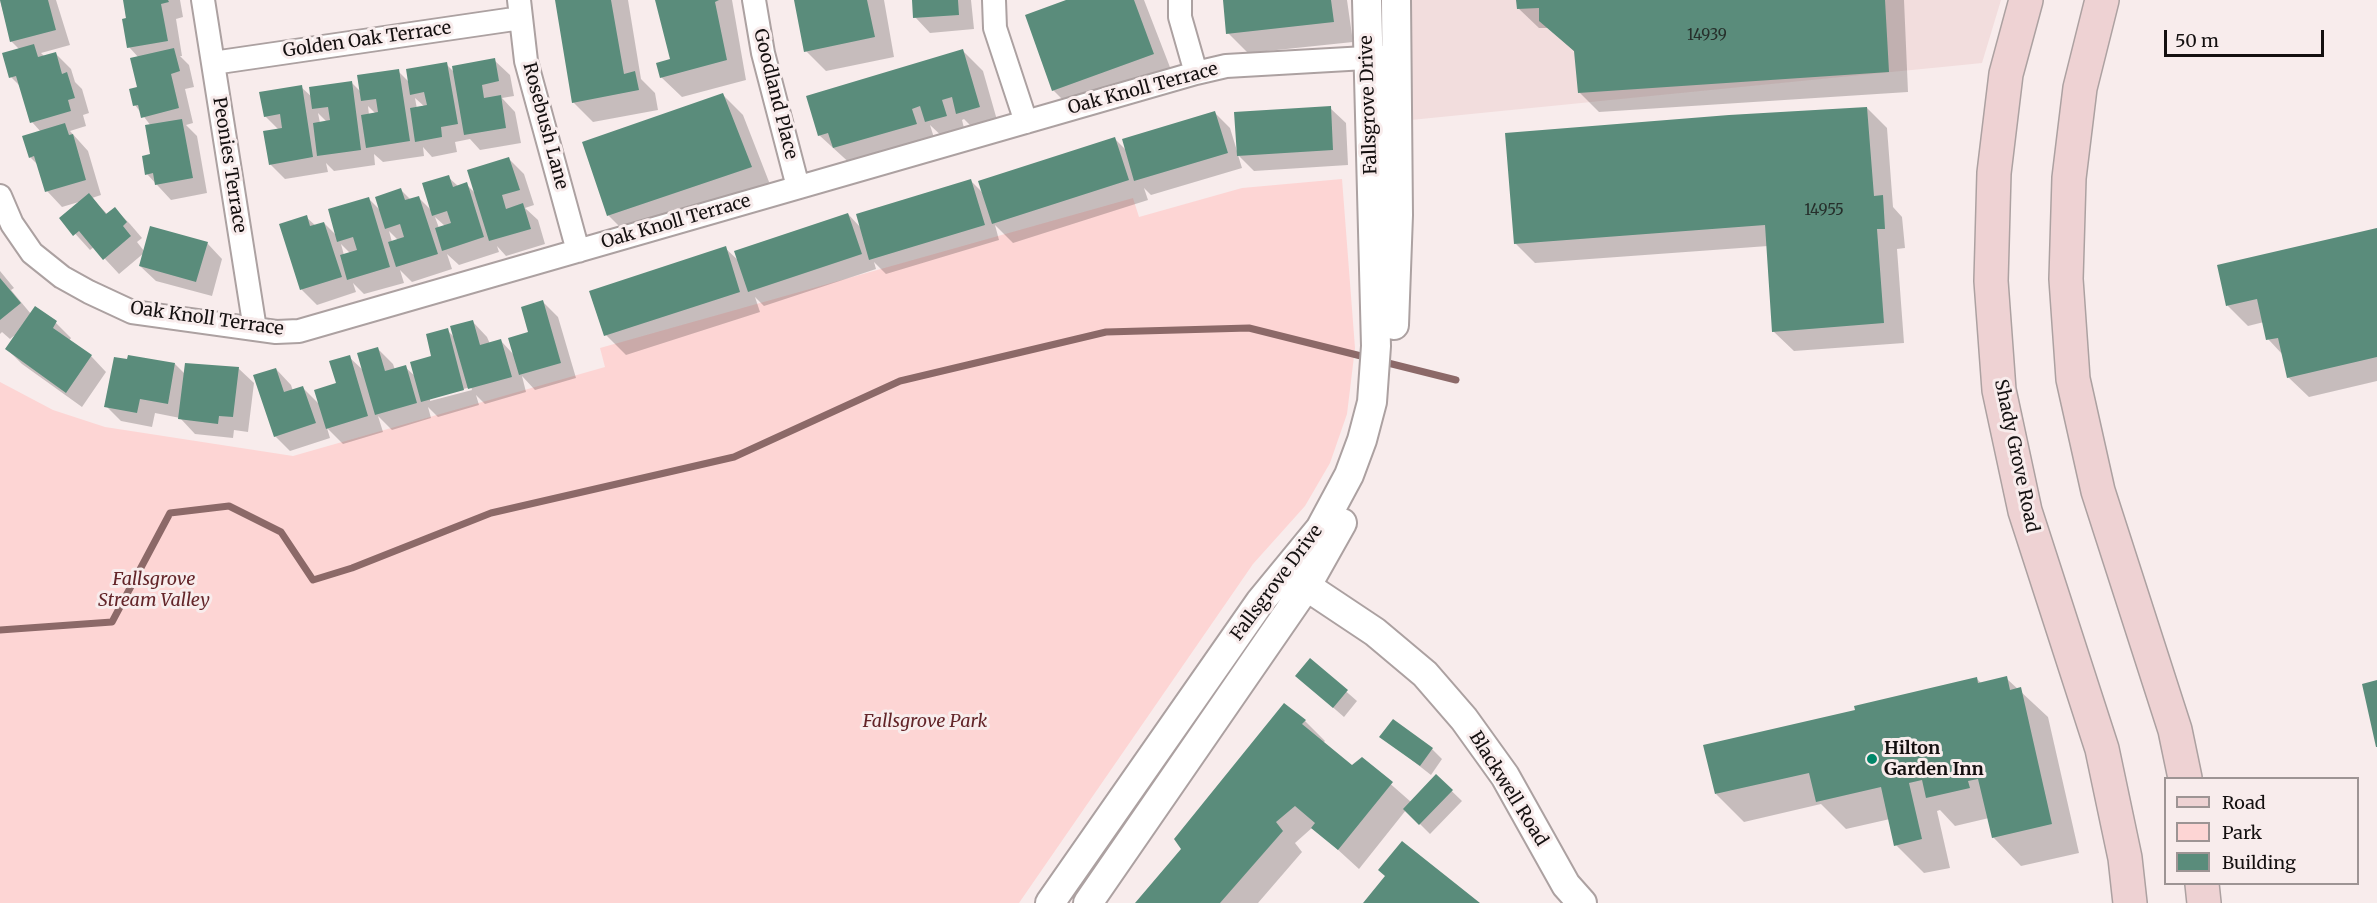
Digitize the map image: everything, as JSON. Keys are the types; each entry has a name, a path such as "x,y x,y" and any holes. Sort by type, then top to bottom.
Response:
{"main road":[{"name":"Shady Grove Road","path":"2026,0 2007,74 1994,173 1991,281 1999,390 2025,510 2102,749 2125,858 2130,903"},
{"path":"2102,0 2080,88 2068,178 2066,279 2073,379 2098,490 2175,730 2185,777"},
{"path":"2202,885 2204,903"}],"street":[{"name":"Peonies Terrace","path":"203,0 255,329"},
{"name":"Goodland Place","path":"754,0 763,53 798,187"},
{"path":"994,0 995,28 1026,122"},
{"path":"1180,0 1180,17 1196,73"},
{"name":"Fallsgrove Drive","path":"1367,0 1367,59 1384,361"},
{"name":"Fallsgrove Drive","path":"1088,903 1295,579 1349,475 1384,361 1398,215 1396,0"},
{"name":"Golden Oak Terrace","path":"213,63 520,9"},
{"name":"Rosebush Lane","path":"520,9 526,61 578,251"},
{"name":"Oak Knoll Terrace","path":"0,196 12,224 32,253 62,277 132,312 276,332 299,331 1196,73 1226,66 1397,56"},
{"name":"Fallsgrove Drive","path":"1050,903 1260,602 1295,579"},
{"name":"Blackwell Road","path":"1295,579 1375,632 1425,674 1456,710 1505,776 1566,885 1582,903"}],"shaded area":[{"path":"1412,0 2001,0 1982,63 1411,120"}],"green space":[{"path":"1342,179 1355,348 1347,414 1330,463 1305,506 1253,564 1019,903 0,903 0,382 53,410 105,427 293,456 605,367 600,348 1133,198 1139,217 1242,188"}],"building":[{"path":"0,0 48,0 56,30 10,42"},
{"path":"123,0 168,0 169,2 161,4 168,41 127,48 122,19 126,18"},
{"path":"555,0 611,0 624,74 635,71 639,90 572,103"},
{"path":"655,0 719,0 715,2 727,60 660,78 656,63 670,59"},
{"path":"794,0 867,0 875,37 804,52"},
{"path":"912,0 958,0 959,15 913,18"},
{"path":"1066,0 1134,0 1154,54 1052,91 1025,15"},
{"path":"1223,0 1331,0 1334,22 1226,34"},
{"path":"1516,0 1885,0 1889,72 1578,93 1574,51 1539,21 1539,8 1517,9"},
{"path":"34,44 38,57 56,52 62,74 67,72 75,98 68,100 71,111 30,123 16,76 9,78 2,53"},
{"path":"174,48 180,71 171,74 179,108 141,118 138,105 133,106 129,89 137,87 130,58"},
{"path":"963,49 980,107 956,114 952,97 942,100 947,116 925,122 920,106 912,109 917,124 833,148 828,133 818,136 806,96"},
{"path":"495,58 499,81 482,85 484,98 501,95 506,128 464,135 452,66"},
{"path":"447,62 458,124 441,127 442,137 415,142 410,108 427,105 424,92 410,95 406,69"},
{"path":"399,69 410,141 366,148 361,115 378,112 376,99 361,101 357,75"},
{"path":"352,81 361,150 317,156 313,123 330,120 328,107 312,109 309,87"},
{"path":"302,85 313,157 269,165 263,131 282,128 280,114 264,117 259,92"},
{"path":"723,93 752,167 607,216 582,142"},
{"path":"1331,106 1333,150 1237,156 1234,112"},
{"path":"1867,107 1874,196 1883,195 1885,229 1877,229 1884,323 1772,332 1765,225 1514,244 1505,133 1729,115"},
{"path":"1215,111 1228,153 1134,181 1122,139"},
{"path":"182,119 193,178 155,185 153,173 145,175 142,156 150,154 145,125"},
{"path":"65,123 69,135 73,134 86,180 45,192 34,156 29,158 22,136"},
{"path":"1115,137 1129,180 992,224 978,181"},
{"path":"509,157 520,190 502,195 506,209 523,203 531,229 489,241 467,170"},
{"path":"449,175 453,187 467,182 484,237 442,251 435,228 451,223 447,211 432,216 422,183"},
{"path":"971,179 985,225 869,260 856,214"},
{"path":"401,188 405,200 419,196 438,254 396,267 388,242 404,237 400,224 385,229 375,197"},
{"path":"89,193 106,214 115,207 127,222 123,226 131,236 103,260 79,231 73,236 59,218"},
{"path":"369,197 390,267 347,280 340,255 357,250 353,237 337,242 328,209"},
{"path":"848,213 862,254 748,292 734,251"},
{"path":"307,215 310,226 324,222 342,277 300,290 279,224"},
{"path":"150,226 208,242 196,282 139,266"},
{"path":"2377,228 2377,357 2287,378 2278,338 2266,340 2257,299 2226,306 2217,265"},
{"path":"726,246 740,292 604,336 589,291"},
{"path":"0,278 21,303 0,320"},
{"path":"543,300 561,363 519,375 508,338 528,332 521,307"},
{"path":"35,306 57,321 53,328 92,355 66,393 5,349"},
{"path":"473,320 480,345 501,339 512,377 468,389 450,326"},
{"path":"448,328 464,390 421,402 410,362 431,356 426,334"},
{"path":"378,347 385,371 406,365 417,403 375,415 357,353"},
{"path":"128,355 175,363 168,404 140,399 137,413 104,407 114,357 127,359"},
{"path":"350,355 368,416 326,429 314,390 336,383 329,361"},
{"path":"185,363 239,367 233,417 219,416 218,424 178,419"},
{"path":"276,368 284,392 303,386 316,423 274,437 253,375"},
{"path":"1310,658 1348,690 1333,708 1295,676"},
{"name":"Hilton Garden Inn","path":"2007,676 2010,690 2021,687 2052,824 1992,838 1978,779 1968,781 1970,788 1926,798 1922,780 1909,783 1922,839 1894,846 1881,787 1816,802 1809,773 1715,794 1703,745 1855,710 1854,706 1977,677 1978,683"},
{"path":"2377,680 2377,747 2376,747 2362,684"},
{"path":"1284,703 1306,720 1302,724 1352,765 1362,757 1393,782 1338,850 1311,828 1315,823 1295,806 1276,822 1283,831 1220,903 1135,903 1181,849 1174,839"},
{"path":"1393,719 1433,748 1420,766 1379,737"},
{"path":"1436,774 1453,790 1419,825 1403,809"},
{"path":"1402,841 1480,903 1363,903 1385,876 1378,870"}],"waterway":[{"path":"0,630 112,622 170,513 229,506 281,532 313,580 352,568 491,513 734,457 900,381 1106,332 1249,328 1369,358"},
{"path":"1380,361 1456,380"}],"place":[{"name":"Hilton Garden Inn","path":"1872,759"}],"park label":[{"name":"Fallsgrove Stream Valley","path":"154,590"},
{"name":"Fallsgrove Park","path":"925,722"}]}
